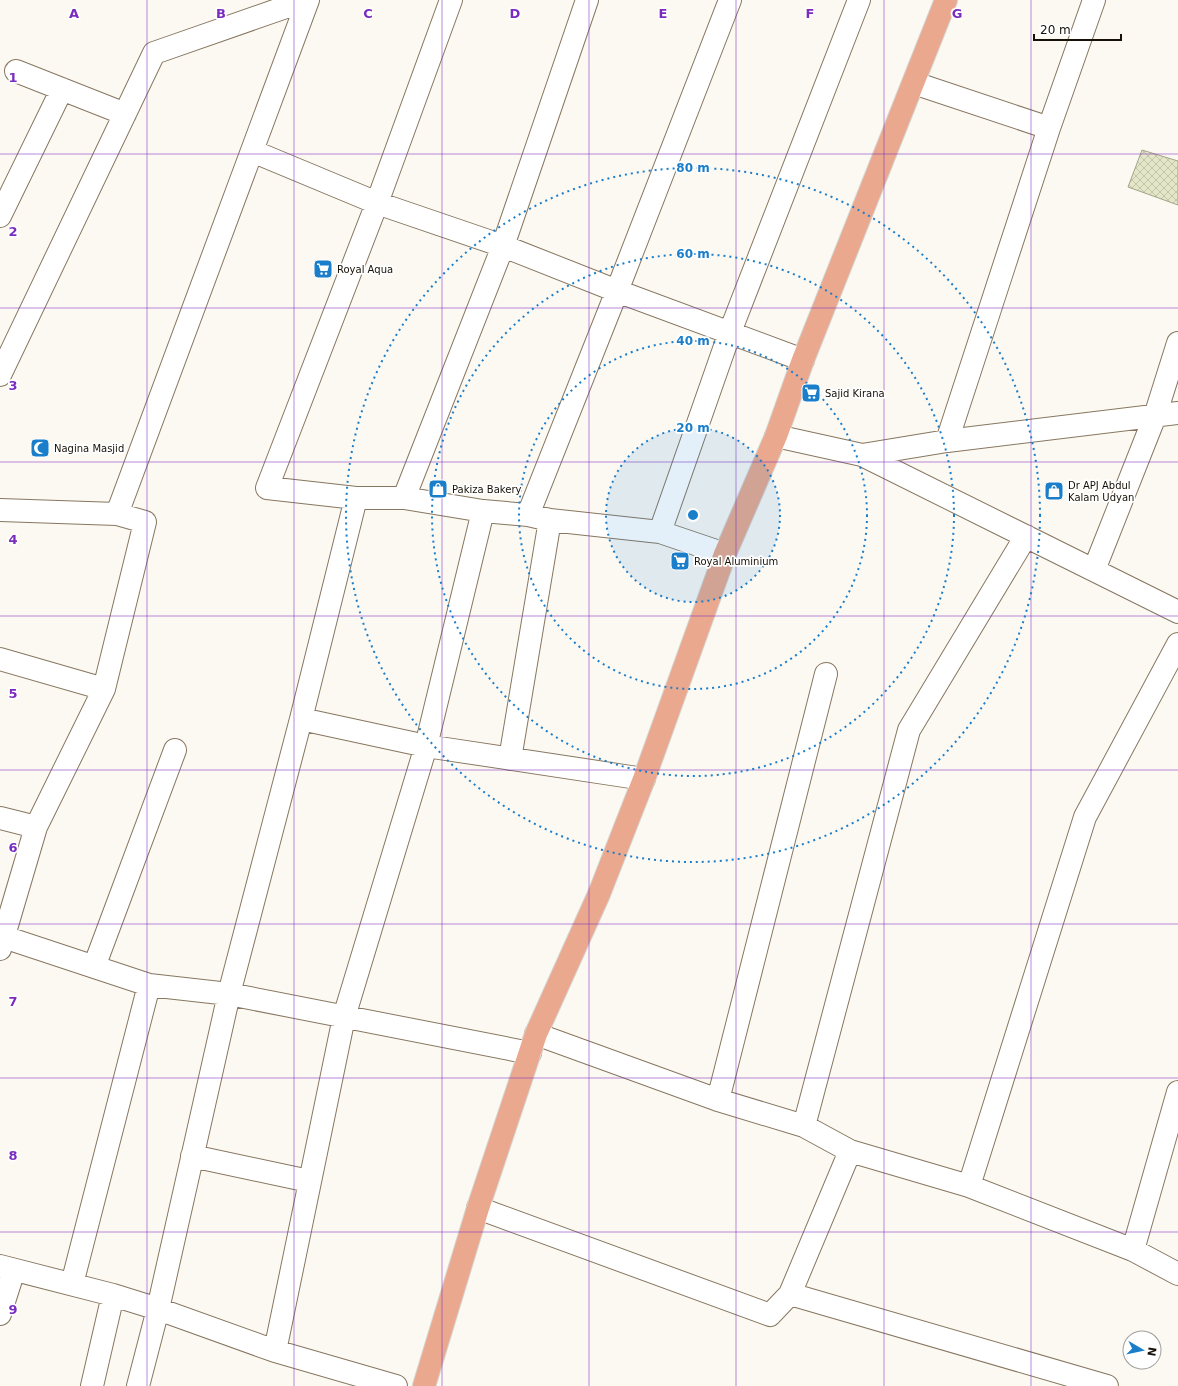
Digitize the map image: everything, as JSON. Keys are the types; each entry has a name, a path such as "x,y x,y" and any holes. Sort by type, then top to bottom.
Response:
{"main road":[{"path":"424,1386 478,1208 533,1044 599,894 644,779 726,554 776,436 803,360 946,0"}],"street":[{"path":"0,375 154,53 307,0"},
{"path":"117,514 307,0"},
{"path":"451,0 377,203 267,488 356,498 404,498 482,511 528,515 550,520 660,532 726,554"},
{"path":"404,498 503,246 587,0"},
{"path":"528,515 730,0"},
{"path":"660,532 730,332 859,0"},
{"path":"947,441 1049,128 1094,0"},
{"path":"16,71 125,114"},
{"path":"914,83 1049,128"},
{"path":"0,216 62,89"},
{"path":"252,151 377,203 503,246 803,360"},
{"path":"1094,570 1155,416 1178,343"},
{"path":"862,455 947,441 1178,413"},
{"path":"776,436 862,455 1178,612"},
{"path":"138,1386 158,1309 229,994 301,719 356,498"},
{"path":"0,510 117,514 145,522 104,690 36,827 2,943 94,967 150,985 229,994 344,1016 533,1044 804,1126 850,1151 969,1186 1133,1250 1178,1274"},
{"path":"275,1350 344,1016 426,746 482,511"},
{"path":"510,759 550,520"},
{"path":"804,1126 909,730 1026,536"},
{"path":"969,1186 1085,817 1178,644"},
{"path":"0,658 104,690"},
{"path":"718,1100 826,674"},
{"path":"301,719 426,746 644,779"},
{"path":"94,967 175,750"},
{"path":"0,818 36,827"},
{"path":"72,1284 150,985"},
{"path":"1133,1250 1178,1092"},
{"path":"478,1208 770,1315 790,1294 850,1151"},
{"path":"192,1156 309,1181"},
{"path":"0,1314 7,1268 112,1295 158,1309 275,1350 396,1386"},
{"path":"790,1294 1107,1386"},
{"path":"92,1386 112,1295"}],"building":[{"path":"1142,150 1178,161 1178,205 1128,187"}],"place":[{"name":"Royal Aqua","path":"323,269"},
{"name":"Sajid Kirana","path":"811,393"},
{"name":"Nagina Masjid","path":"40,448"},
{"name":"Pakiza Bakery","path":"438,489"},
{"name":"Dr APJ Abdul Kalam Udyan","path":"1054,491"},
{"name":"Royal Aluminium","path":"680,561"}]}
